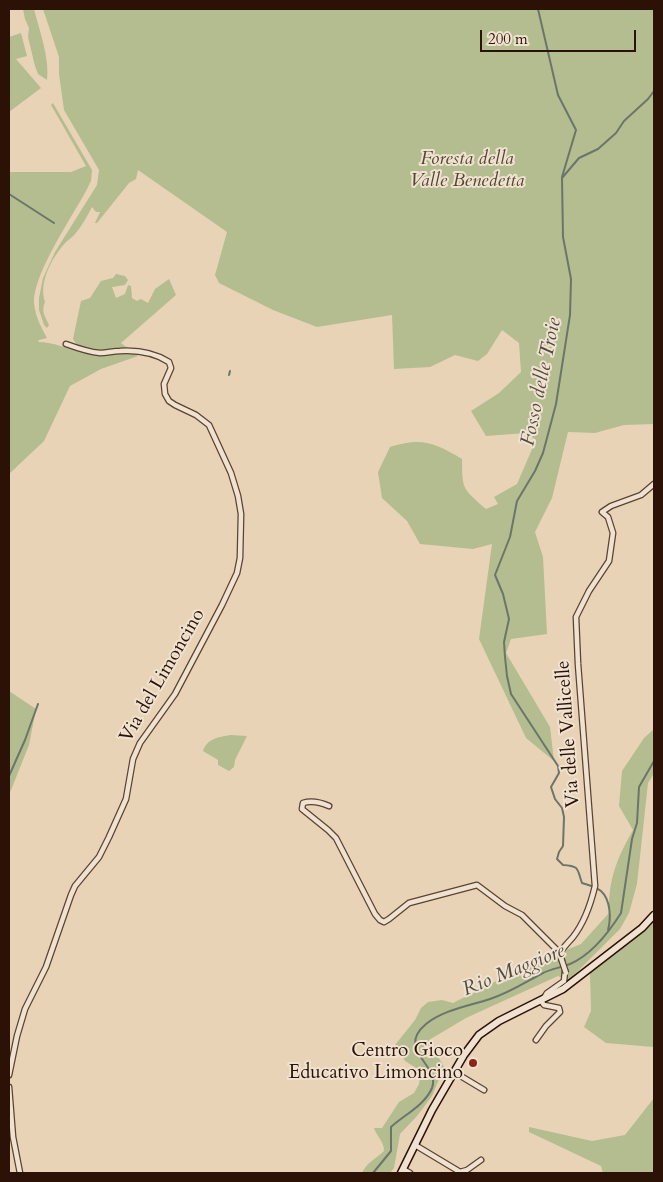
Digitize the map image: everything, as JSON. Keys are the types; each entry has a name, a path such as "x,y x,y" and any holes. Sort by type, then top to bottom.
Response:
{"main road":[{"path":"402,1171 432,1110 474,1041 489,1027 563,989 642,928 654,915"}],"street":[{"name":"Via del Limoncino","path":"9,1075 25,1009 46,967 75,886 99,857 126,799 133,759 140,742 175,694 236,573 240,558 241,514 233,481 209,424 169,401 164,394 164,384 171,368 169,362 160,356 119,350 101,353 82,350 66,344"},
{"name":"Via delle Vallicelle","path":"560,955 564,946 573,937 582,923 595,886 576,617 589,591 609,561 613,533 608,517 602,512 611,506 641,495 654,484"},
{"path":"329,806 318,802 306,802 303,803 302,809 336,838 374,914 380,920 384,922 390,920 410,903 478,885 506,906 522,915 560,955 566,972 564,981 547,993 542,1001 544,1005 559,1008 560,1012 546,1026 536,1040"},
{"path":"454,1072 484,1090"},
{"path":"9,1087 13,1137 20,1173"},
{"path":"415,1145 460,1172 468,1170 481,1160"},
{"path":"402,1171 410,1173"}],"green space":[{"path":"23,9 34,9 46,54 47,80 38,74 35,66 28,37 29,28"},
{"name":"Foresta della Valle Benedetta","path":"43,9 654,9 654,424 624,425 595,433 568,432 552,498 535,532 543,557 547,634 511,639 506,653 550,727 554,761 526,738 479,639 492,544 473,549 420,544 407,521 382,498 378,472 390,447 411,442 428,443 462,459 465,488 486,509 498,504 494,497 517,484 536,440 526,433 486,436 471,411 499,393 521,372 519,343 502,330 487,354 478,361 455,355 430,367 394,369 392,315 317,327 273,310 219,283 215,275 227,232 138,170 136,179 129,183 97,223 95,223 100,212 96,212 92,207 78,231 66,242 52,262 45,278 43,294 45,302 43,311 49,325 47,328 44,325 39,310 43,278 55,252 97,185 99,170 64,110 59,74 59,57"},
{"path":"21,33 27,56 16,59 41,88 9,112 9,37"},
{"path":"53,103 92,170 91,181 48,258 37,286 34,298 35,309 47,338 38,342 55,344 83,352 84,348 77,345 73,339 81,301 90,298 101,281 113,278 116,274 125,276 128,280 125,285 112,287 116,298 125,294 128,285 131,286 132,298 137,301 141,299 148,303 155,289 169,279 176,295 121,343 138,356 101,369 70,386 44,441 9,474 9,172 71,172 86,166 51,105"},
{"path":"9,691 36,709 29,745 9,795"},
{"path":"654,729 654,773 648,783 637,884 629,913 620,929 568,981 558,976 466,1018 429,1040 444,1067 432,1096 400,1134 394,1168 390,1173 362,1173 369,1163 384,1151 383,1144 374,1128 382,1128 399,1102 414,1093 419,1084 421,1071 405,1061 395,1045 415,1020 421,1008 428,1002 442,1000 453,1003 524,967 581,944 609,913 612,880 622,850 633,830 619,806 622,771 644,738"},
{"path":"230,735 247,736 235,760 234,767 229,771 218,765 218,760 203,751 210,741"},
{"path":"654,918 654,1047 606,1043 584,1027 591,1011 590,973"},
{"path":"654,1098 654,1173 603,1173 601,1166 529,1132 529,1127 592,1141 625,1135"}],"waterway":[{"path":"538,9 558,95 576,130 562,177"},
{"name":"Fosso delle Troie","path":"608,930 610,921 607,899 597,888 582,883 575,867 563,865 557,859 563,846 564,817 562,808 555,799 551,787 559,773 558,766 511,694 507,676 504,642 509,619 503,594 495,575 510,537 517,501 535,471 543,453 556,404 570,315 571,279 563,237 562,178 579,158 598,149 616,133 624,121 654,91"},
{"path":"9,194 54,223"},
{"path":"229,375 230,371"},
{"path":"9,776 38,704"},
{"name":"Rio Maggiore","path":"373,1173 391,1151 391,1127 419,1105 432,1088 431,1072 417,1050 415,1042 418,1033 426,1024 440,1015 497,997 544,972 578,960 599,942 621,913 632,839 637,823 639,787 654,761"}],"place":[{"name":"Centro Gioco Educativo Limoncino","path":"473,1063"}]}
